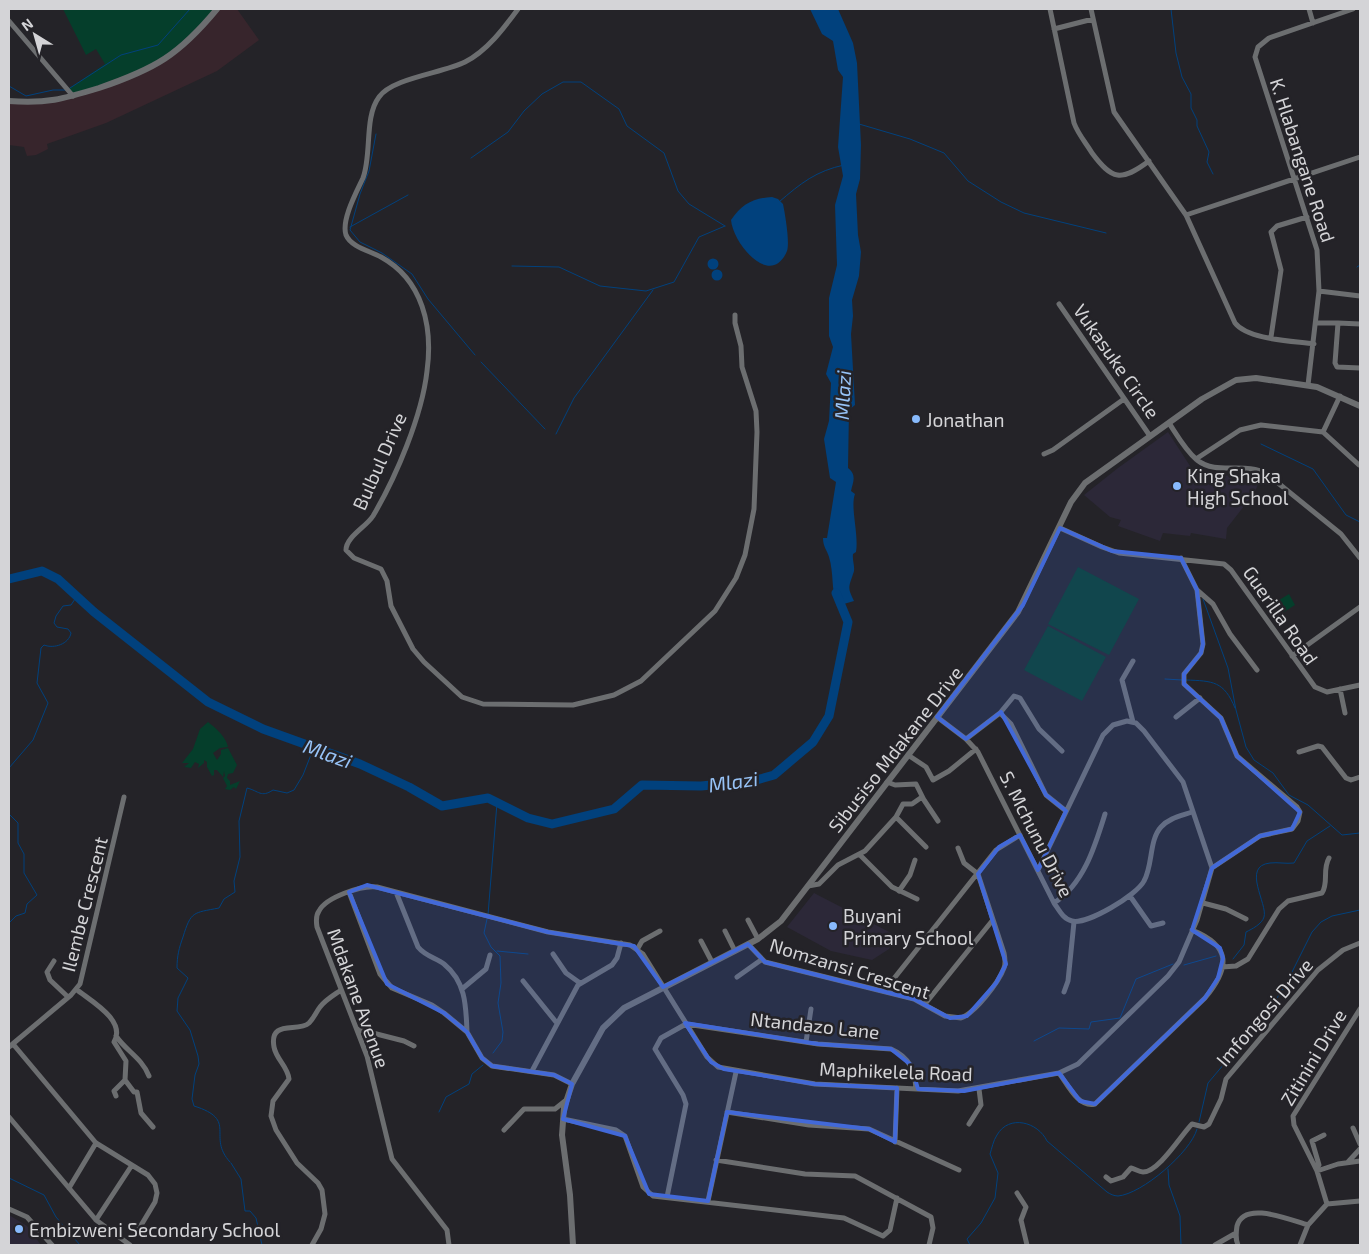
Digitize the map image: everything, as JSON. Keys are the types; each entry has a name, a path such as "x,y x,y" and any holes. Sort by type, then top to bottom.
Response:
{"street":[{"path":"9,101 45,102 136,76 152,68 189,41 217,9"},
{"name":"Bulbul Drive","path":"518,9 494,38 469,60 448,69 393,85 381,94 374,106 364,176 352,201 346,226 346,233 351,241 389,262 414,287 425,313 428,348 427,371 422,400 403,453 373,516 348,541 346,550 354,558 381,569 387,580 391,606 410,644 424,662 458,695 483,704 526,706 573,705 614,695 629,689 649,675 702,626 720,605 736,578 746,555 756,488 756,411 742,367 741,346 734,324 735,315"},
{"path":"1050,9 1074,123 1080,136 1103,168 1116,176 1124,176 1134,172 1149,161"},
{"path":"1091,9 1114,112 1186,215 1235,323 1245,332 1314,344"},
{"path":"1309,9 1313,23"},
{"name":"K. Hlabangane Road","path":"1308,385 1319,291 1317,250 1255,57 1258,47 1269,38 1353,9"},
{"path":"1054,29 1093,18"},
{"path":"9,21 72,94"},
{"path":"1186,215 1360,157"},
{"path":"1271,337 1281,270 1271,232 1277,226 1306,217"},
{"path":"1319,291 1360,296"},
{"name":"Vukasuke Circle","path":"1059,304 1150,436"},
{"path":"1316,323 1360,324"},
{"path":"1338,323 1335,363 1337,367 1360,368"},
{"name":"Sibusiso Mdakane Drive","path":"573,1245 563,1119 565,1101 597,1038 616,1014 758,939 781,921 1023,605 1071,502 1084,483 1219,388 1244,378 1308,385 1340,396 1360,406"},
{"path":"1323,432 1340,396"},
{"path":"1044,454 1053,450 1124,399"},
{"path":"1169,423 1196,459 1214,468 1248,467 1262,471 1341,534 1360,558"},
{"path":"1196,459 1229,435 1246,426 1261,424 1323,432 1359,466"},
{"name":"Guerilla Road","path":"1060,528 1112,551 1220,562 1227,566 1308,679 1318,689 1327,692 1360,685"},
{"path":"1133,660 1122,680 1133,722 1144,731 1183,782 1212,868 1260,836 1292,829 1298,822 1299,809 1236,756 1221,718 1184,680 1202,648 1197,590 1181,558"},
{"path":"1197,590 1213,604 1230,634 1257,670"},
{"path":"1292,656 1360,607"},
{"path":"1340,690 1345,713"},
{"path":"966,739 1000,712 1014,696 1022,699 1039,730 1062,751"},
{"path":"1176,717 1200,698"},
{"path":"1000,712 1011,724 1046,795 1053,803 1066,811"},
{"name":"S. Mchunu Drive","path":"937,717 976,749 1054,902 1064,917 1074,922 1085,920 1130,896 1145,880 1161,827 1174,818 1192,812"},
{"path":"1038,870 1104,735 1116,723 1133,722"},
{"path":"1299,752 1318,746 1322,747 1346,778 1351,780 1360,777"},
{"path":"908,755 926,767 933,780 946,774 976,749"},
{"path":"887,782 895,785 915,784 938,821"},
{"path":"808,886 819,884 838,865 860,855 896,817 903,804 912,804 922,797"},
{"name":"Ilembe Crescent","path":"11,1046 76,989 83,972 124,798"},
{"path":"1054,902 1074,887 1100,835 1104,814"},
{"path":"896,817 926,846"},
{"path":"884,991 999,847 1020,835"},
{"path":"958,848 964,863 978,874"},
{"path":"860,855 899,891 916,899"},
{"path":"1222,967 1241,965 1248,959 1279,909 1288,901 1322,893 1326,886 1325,867 1329,858"},
{"path":"899,891 910,875 915,860"},
{"name":"Maphikelela Road","path":"663,988 711,1062 718,1067 736,1072 815,1084 958,1091 978,1089 1059,1073 1078,1064 1168,976 1179,962 1203,904 1212,868"},
{"name":"Nomzansi Crescent","path":"748,944 761,960 884,991 925,1004 945,1016 961,1018 971,1013 996,983 1004,970 1006,958 992,921 978,874"},
{"name":"Mdakane Avenue","path":"449,1245 447,1230 392,1159 367,1056 316,922 322,906 367,885 548,932 621,943 638,948"},
{"path":"349,892 384,980 398,992 438,1008 467,1032"},
{"path":"396,892 418,947 424,954 445,965 462,989 466,1000 467,1032 474,1047 487,1062 500,1068 554,1075 572,1084"},
{"path":"1130,896 1151,926 1163,923"},
{"path":"1203,904 1226,909 1246,919"},
{"path":"748,920 758,939"},
{"path":"925,1004 992,921"},
{"path":"1064,992 1068,981 1074,922"},
{"path":"1059,1073 1080,1101 1088,1105 1095,1104 1205,998 1215,985 1222,967 1222,953 1217,943 1192,930"},
{"path":"660,931 642,941 638,948 663,988"},
{"path":"725,931 735,951"},
{"path":"701,941 712,962"},
{"path":"532,1072 556,1022 580,983 612,965 618,958 621,943"},
{"name":"Imfongosi Drive","path":"1106,1177 1110,1181 1122,1177 1132,1168 1141,1172 1148,1170 1171,1151 1190,1125 1202,1126 1209,1124 1213,1118 1226,1079 1318,970 1343,950 1360,943"},
{"path":"553,954 566,973 580,983"},
{"path":"462,989 486,969 490,955"},
{"path":"737,977 761,960"},
{"path":"54,961 47,972 50,980 68,997"},
{"path":"523,981 556,1022"},
{"path":"76,989 90,998 115,1025 116,1036 114,1042 126,1062 125,1080 134,1092 138,1092 140,1113 153,1127"},
{"path":"312,1245 323,1221 323,1195 318,1183 296,1163 272,1123 271,1108 273,1101 288,1079 275,1051 274,1042 276,1034 283,1028 300,1027 308,1024 321,1005 342,990"},
{"path":"806,1042 811,1009"},
{"name":"Zitinini Drive","path":"1327,1204 1317,1170 1296,1131 1293,1116 1360,1009"},
{"path":"666,1197 686,1104 683,1095 658,1055 656,1045 661,1038 686,1024"},
{"name":"Ntandazo Lane","path":"686,1024 806,1042 891,1049 900,1054 911,1065 914,1072 916,1089"},
{"path":"357,1029 404,1041 414,1046"},
{"path":"116,1036 141,1061 149,1076"},
{"path":"11,1046 96,1143 152,1180 157,1194 151,1211 137,1232"},
{"path":"708,1201 736,1072"},
{"path":"116,1096 115,1088 125,1080"},
{"path":"896,1142 897,1088"},
{"path":"969,1124 981,1105 978,1089"},
{"path":"504,1130 524,1109 555,1109 565,1101"},
{"path":"727,1112 809,1125 869,1129 959,1170"},
{"path":"9,1117 96,1220 130,1245"},
{"path":"563,1119 621,1132 628,1140 645,1191 653,1196 708,1201 796,1214 844,1218 883,1236 890,1230 897,1198"},
{"path":"1353,1128 1360,1144"},
{"path":"1317,1170 1319,1165 1312,1141 1324,1135"},
{"path":"69,1188 96,1143"},
{"path":"1348,1162 1360,1149"},
{"path":"716,1160 805,1174 855,1176 922,1210 933,1220 929,1245"},
{"path":"1317,1170 1360,1161"},
{"path":"96,1220 132,1165"},
{"path":"1017,1194 1027,1208 1021,1220 1027,1245"},
{"path":"1300,1245 1308,1225 1327,1204 1360,1201"},
{"path":"9,1209 27,1217 52,1245"},
{"path":"1238,1245 1236,1233 1240,1219 1249,1212 1261,1213 1308,1225"},
{"path":"1215,1245 1236,1233"}],"highlighted area":[{"path":"1060,528 1112,551 1181,558 1197,590 1203,644 1201,653 1184,674 1184,684 1221,718 1237,756 1300,812 1292,829 1260,836 1212,868 1192,930 1220,948 1223,958 1218,978 1205,998 1095,1104 1080,1101 1059,1073 964,1091 918,1089 911,1065 891,1049 818,1044 685,1023 711,1062 724,1069 815,1084 897,1088 895,1142 869,1129 727,1112 708,1201 649,1194 625,1136 563,1119 572,1084 554,1075 492,1066 482,1058 467,1032 444,1013 387,984 349,892 367,885 548,932 634,946 663,987 748,944 765,962 914,999 950,1018 967,1016 996,983 1006,964 978,874 999,847 1020,835 1038,870 1066,811 1046,795 1001,712 966,739 937,717 1023,605"}],"shaded area":[{"path":"216,9 237,9 259,40 217,71 106,123 47,144 48,149 36,155 27,156 24,147 9,145 9,101 58,100"},
{"name":"King Shaka High School","path":"1168,432 1194,472 1222,476 1240,474 1260,479 1255,492 1227,528 1226,539 1191,533 1190,536 1163,533 1160,541 1118,526 1121,520 1110,517 1084,495"},
{"name":"Buyani Primary School","path":"814,893 897,936 889,949 872,960 831,951 787,927"},
{"name":"Embizweni Secondary School","path":"9,1215 27,1226 41,1245 9,1245"}],"green space":[{"path":"63,9 216,9 163,61 74,95 68,89 105,64 96,49 86,55"},
{"path":"1078,567 1139,599 1109,655 1048,624"},
{"path":"1289,594 1295,605 1273,619 1266,608"},
{"path":"1048,626 1106,657 1082,701 1024,670"},
{"path":"208,722 223,736 228,747 220,748 213,753 217,760 221,750 228,748 237,765 233,773 228,774 227,778 230,781 230,785 240,781 236,789 234,787 230,790 225,789 227,786 223,778 225,776 224,771 223,777 217,770 214,770 214,775 212,776 207,767 207,762 204,760 204,763 198,768 199,764 195,762 191,768 184,767 189,763 182,763 193,749 200,729"}],"water":[{"path":"810,9 838,9 853,43 857,63 861,145 860,179 856,194 858,235 861,252 859,276 852,300 851,334 855,405 849,410 848,468 853,473 851,491 855,494 853,506 857,545 856,552 853,554 854,569 849,587 854,601 837,606 831,563 823,541 823,538 827,538 836,482 830,478 824,439 829,421 831,383 826,374 833,347 829,336 829,298 837,265 835,205 843,176 838,147 843,77 838,70 833,41 822,34"},
{"path":"772,197 778,199 783,204 788,241 787,251 780,262 772,266 754,259 745,250 733,230 731,220 739,210 754,200"},
{"path":"711,259 715,259 718,264 717,268 711,269 708,266 708,262"},
{"path":"717,269 723,275 717,281 711,275"}],"waterway":[{"path":"70,88 121,55 158,45 190,9"},
{"path":"1171,9 1176,53 1182,77 1191,94 1191,108 1209,152 1207,162 1213,174"},
{"path":"471,158 508,132 524,111 542,94 563,82 581,82 619,109 627,126 664,153 678,191 689,204 725,226"},
{"path":"9,86 26,96 53,90 67,90"},
{"path":"859,124 910,139 944,153 968,181 1001,202 1024,213 1106,233"},
{"path":"376,134 369,171 360,194 350,230 360,242 382,253 412,274 428,299 475,355"},
{"path":"779,202 794,189 817,174 844,165"},
{"path":"350,227 408,195"},
{"path":"512,266 559,267 600,286 646,291 674,282 699,237 725,226"},
{"path":"556,434 574,398 653,290"},
{"path":"481,362 545,429"},
{"path":"1261,444 1313,469 1346,515 1360,522"},
{"name":"Mlazi","path":"9,579 42,571 58,579 94,612 208,702 263,729 360,764 409,787 442,806 488,798 528,818 552,824 614,809 642,785 701,786 753,781 774,775 813,742 829,716 848,622 836,593"},
{"path":"9,768 33,740 48,703 37,683 41,648 44,645 61,645 70,637 71,633 68,629 57,627 54,623 56,616 63,606 71,605 77,596"},
{"path":"1203,599 1228,668 1236,710 1246,747 1254,760 1273,773 1289,795 1308,805 1342,835 1360,833"},
{"path":"1165,679 1182,680"},
{"path":"1186,680 1216,684 1226,692 1235,708"},
{"path":"230,1162 223,1153 219,1123 207,1111 194,1106 192,1099 195,1075 199,1064 190,1030 177,1011 178,998 188,978 177,968 178,952 191,918 198,913 219,908 224,899 235,892 234,881 240,857 239,821 247,788 263,794 273,790 287,793 294,790 303,775 314,747"},
{"path":"488,915 497,803"},
{"path":"9,814 18,823 18,843 24,854 24,873 37,895 27,904 25,913 16,916 9,923"},
{"path":"1233,959 1244,945 1246,932 1259,924 1264,917 1256,878 1257,871 1262,866 1270,863 1294,863 1307,841 1330,826"},
{"path":"1199,1122 1208,1083 1268,1012 1286,984 1312,932 1321,922 1332,916 1360,910"},
{"path":"487,919 484,933 491,947 500,956 501,983 498,1003 503,1032 502,1041 493,1053"},
{"path":"497,951 528,954"},
{"path":"1184,965 1216,956"},
{"path":"1034,1041 1059,1028 1089,1029 1091,1022 1120,1018 1136,979 1173,964"},
{"path":"439,1112 446,1097 469,1084 472,1074 483,1065"},
{"path":"970,1245 967,1239 981,1223 995,1198 998,1173 990,1154 997,1135 1002,1128 1009,1124 1023,1123 1037,1129 1047,1141 1107,1192 1118,1196 1140,1188 1176,1160 1193,1138 1197,1129"},
{"path":"231,1163 241,1179 245,1211 250,1211 256,1218 262,1245"},
{"path":"1168,1169 1169,1185 1180,1216 1181,1245"},
{"path":"9,1178 44,1195 56,1217 80,1245"}],"place":[{"name":"Jonathan","path":"916,419"},
{"name":"King Shaka High School","path":"1177,486"},
{"name":"Buyani Primary School","path":"833,926"},
{"name":"Embizweni Secondary School","path":"19,1229"}]}
